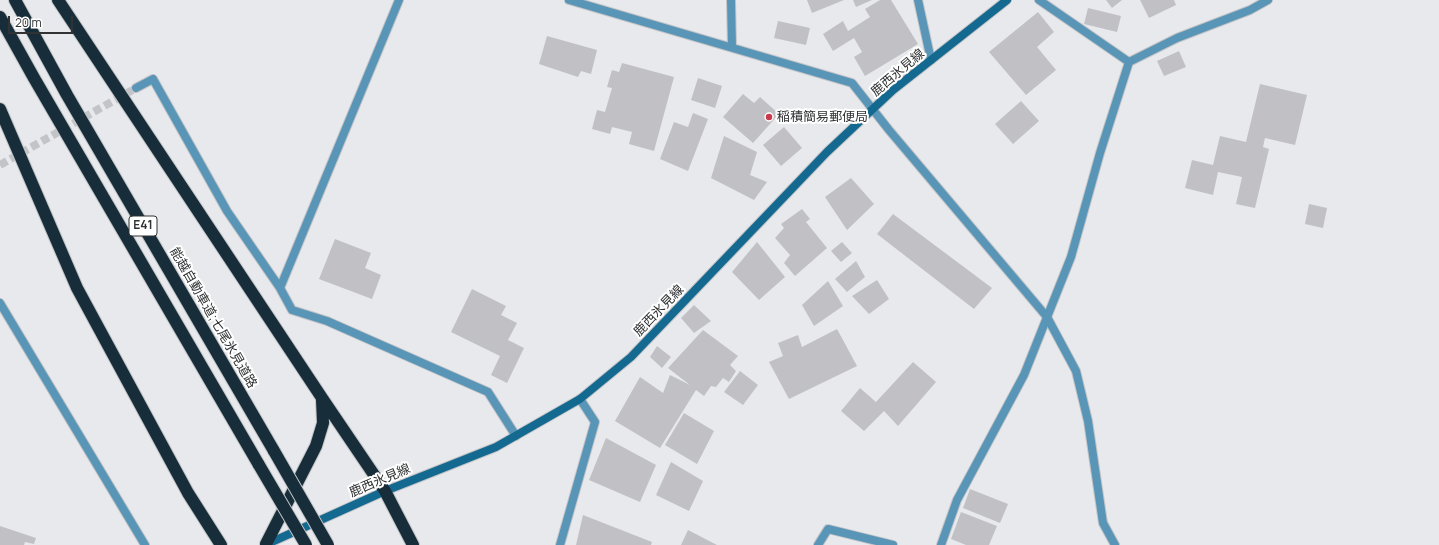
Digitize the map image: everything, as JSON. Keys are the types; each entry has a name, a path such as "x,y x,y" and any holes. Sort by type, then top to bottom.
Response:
{"highway":[{"name":"能越自動車道;七尾氷見道路","path":"15,0 67,95 328,545"},
{"path":"58,0 322,398 385,490 413,545"},
{"name":"E41","path":"0,17 306,545"},
{"path":"0,108 77,288 188,493 221,545"},
{"path":"265,544 316,446 323,423 322,398"}],"main road":[{"name":"鹿西氷見線","path":"265,544 385,490 496,446 580,399 631,357 827,152 893,90 1008,0"}],"street":[{"path":"280,288 399,0"},
{"path":"569,0 852,83 873,110 1048,317 1076,371 1088,421 1103,523 1115,545"},
{"path":"731,0 732,47"},
{"path":"918,0 931,60"},
{"path":"1039,0 1129,62"},
{"path":"941,545 957,500 1024,375 1048,317 1071,257 1100,153 1129,62 1177,38 1250,10 1268,0"},
{"path":"136,88 153,78 227,211 280,288 292,310 328,321 488,392 516,436"},
{"path":"0,303 145,545"},
{"path":"560,545 595,422 580,399"},
{"path":"818,545 828,529 893,545"}],"building":[{"path":"807,0 844,0 812,13"},
{"path":"853,0 872,0 856,7"},
{"path":"880,0 891,0 918,44 865,76 854,57 862,52 854,38 833,51 823,34 843,21 848,31 870,17 865,9"},
{"path":"1106,0 1122,0 1112,8"},
{"path":"1140,0 1174,0 1176,5 1149,18"},
{"path":"1088,8 1121,16 1117,32 1084,24"},
{"path":"1038,12 1054,32 1037,47 1056,70 1026,95 989,52"},
{"path":"778,21 810,28 806,45 774,38"},
{"path":"547,36 597,50 591,74 581,71 578,77 539,64"},
{"path":"1179,51 1186,67 1164,76 1157,61"},
{"path":"622,63 674,77 654,151 629,144 632,132 612,127 610,134 592,129 597,110 605,112 612,88 607,87 612,70 619,72"},
{"path":"698,78 722,86 715,108 691,100"},
{"path":"1260,84 1307,95 1295,145 1265,138 1263,147 1269,149 1255,208 1236,204 1242,177 1218,172 1213,195 1185,188 1192,160 1213,165 1220,136 1246,142"},
{"path":"743,94 754,103 760,97 779,114 753,143 723,117"},
{"path":"1021,101 1039,121 1013,144 995,124"},
{"path":"693,113 708,119 688,171 660,159 674,122 688,127"},
{"path":"784,127 802,148 781,166 763,145"},
{"path":"724,136 757,152 750,175 767,182 754,200 711,178"},
{"path":"851,178 874,204 847,230 825,197"},
{"path":"1309,204 1327,208 1323,228 1305,224"},
{"path":"802,209 810,219 806,222 827,248 795,276 784,263 790,255 775,238 784,228 781,224"},
{"path":"893,214 992,288 974,309 877,234"},
{"path":"335,239 371,253 365,268 381,275 372,299 319,279"},
{"path":"757,242 785,277 759,300 732,272"},
{"path":"842,242 852,253 841,262 831,251"},
{"path":"856,261 865,277 847,292 835,279"},
{"path":"877,280 889,299 869,314 852,296"},
{"path":"828,281 843,306 814,326 802,305"},
{"path":"472,289 506,306 501,315 517,323 508,340 524,348 507,383 491,375 500,356 451,332"},
{"path":"694,305 711,321 694,333 681,318"},
{"path":"837,329 857,366 789,399 769,362 783,356 778,343 798,335 802,347"},
{"path":"703,330 738,356 730,365 736,371 729,382 723,378 716,387 711,386 704,396 696,390 660,448 615,421 640,377 663,393 670,375 690,385 668,368"},
{"path":"657,346 671,357 662,368 650,357"},
{"path":"913,362 936,382 898,426 884,411 864,431 841,411 860,388 876,402"},
{"path":"740,371 758,385 743,405 724,392"},
{"path":"684,413 714,431 697,464 665,445"},
{"path":"606,438 656,465 640,502 589,480"},
{"path":"671,462 703,481 689,511 656,495"},
{"path":"970,489 1008,504 1000,523 963,508"},
{"path":"961,512 997,526 989,545 966,545 951,539"},
{"path":"583,515 652,542 651,545 576,545"},
{"path":"0,526 36,538 34,544 25,542 24,545 0,545"},
{"path":"688,530 717,545 681,545"}],"tunnel":[{"path":"0,165 136,88"}],"place":[{"name":"稲積簡易郵便局","path":"769,117"}]}
